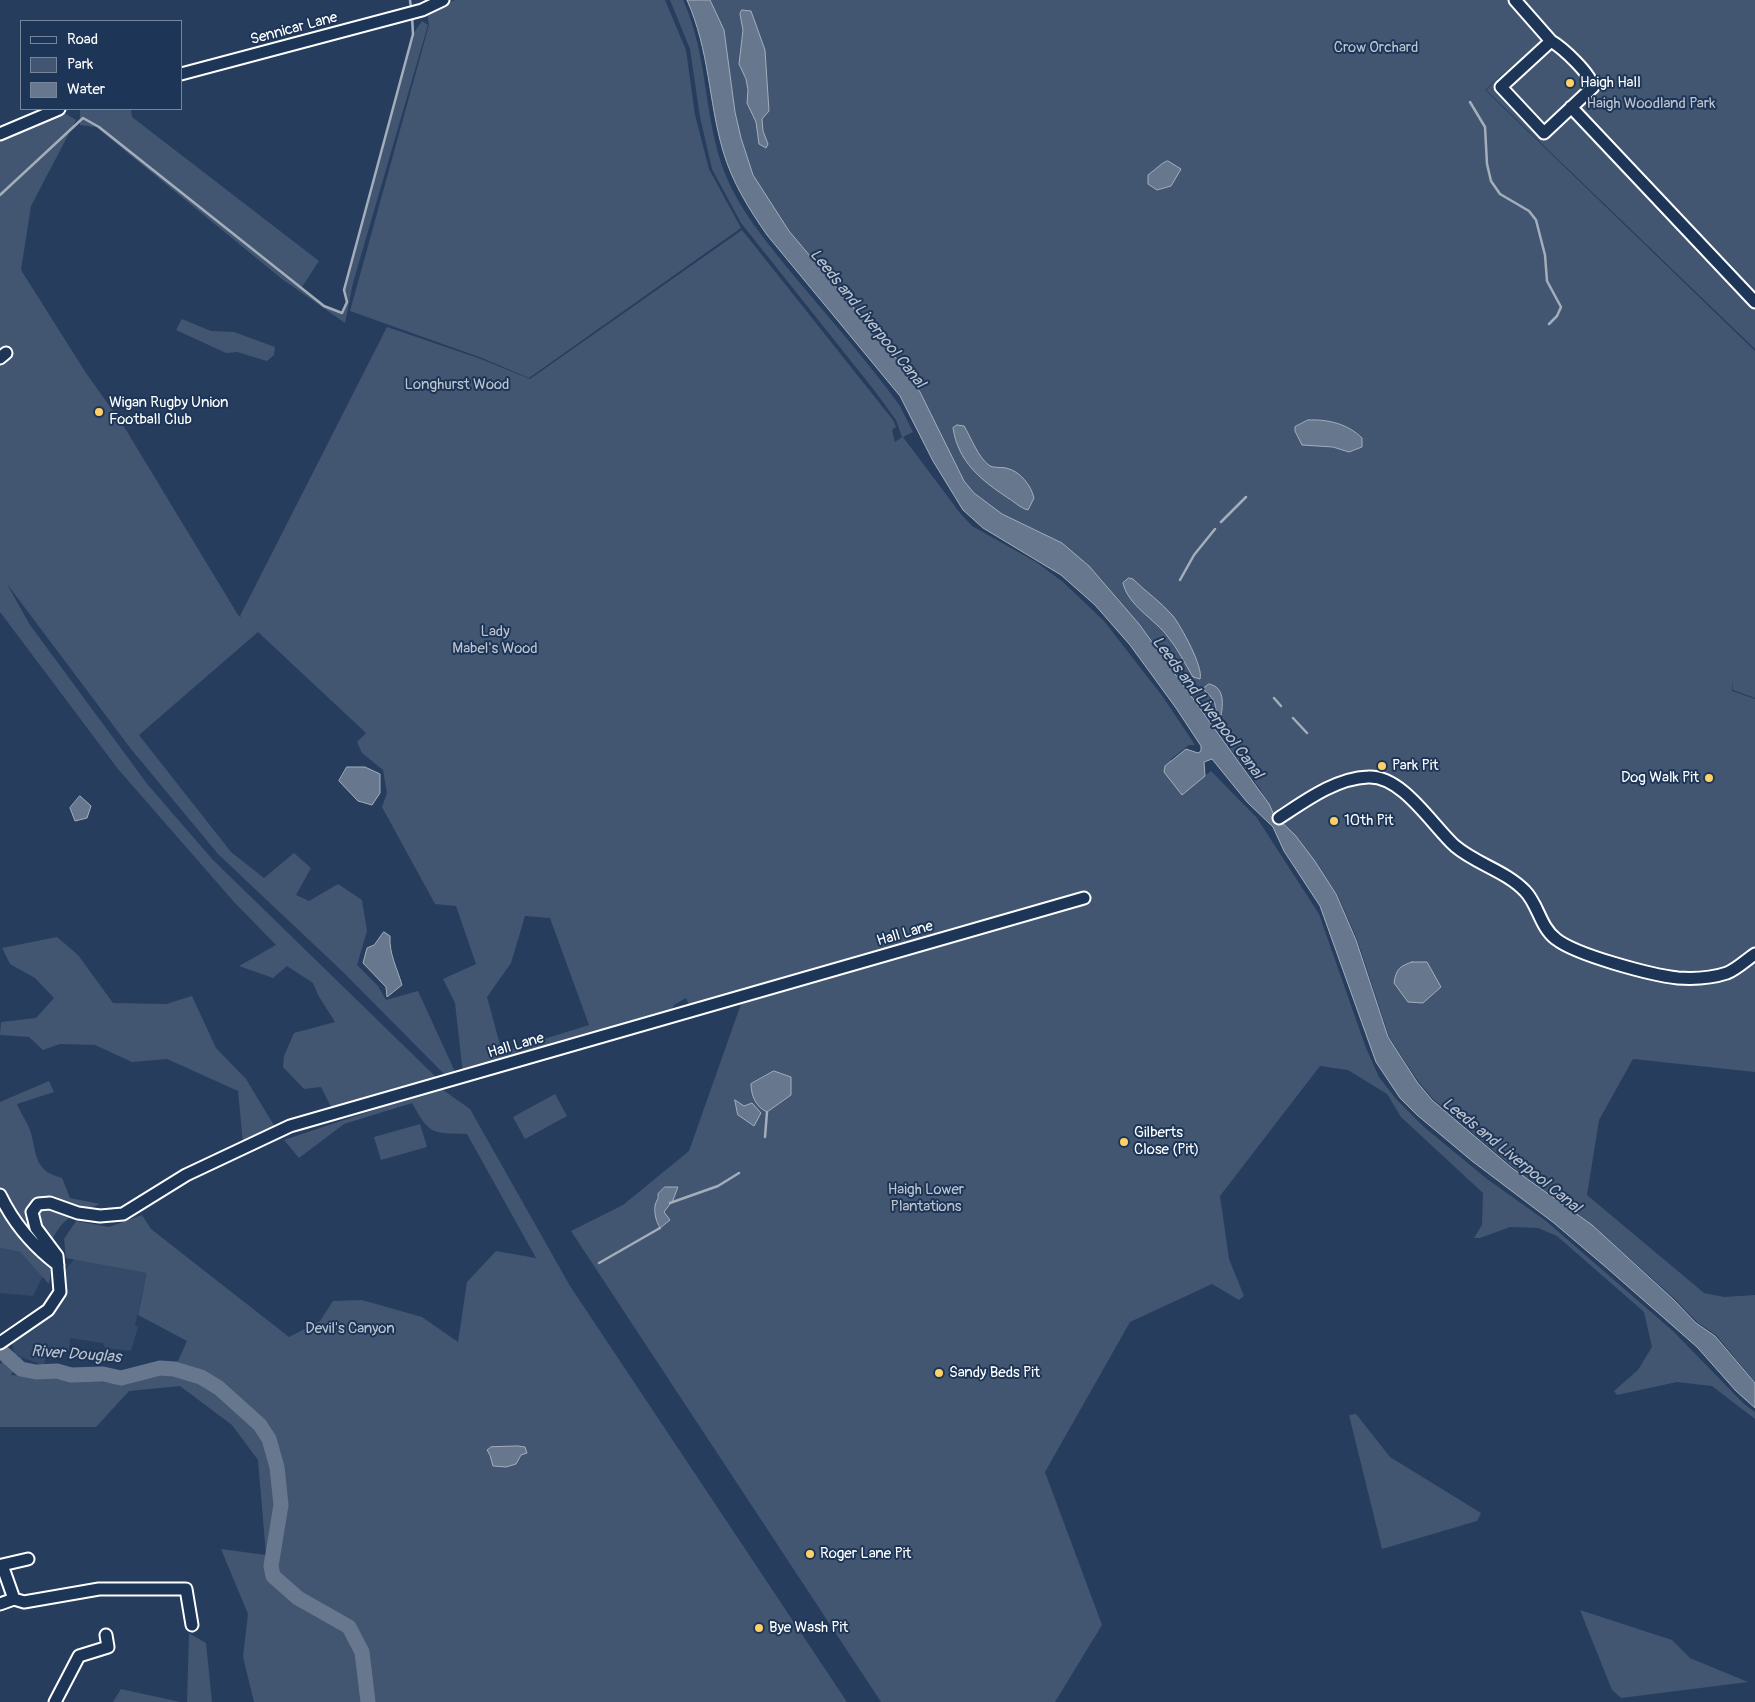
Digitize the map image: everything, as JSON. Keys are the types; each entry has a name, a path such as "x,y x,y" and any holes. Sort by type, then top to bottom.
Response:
{"street":[{"name":"Sennicar Lane","path":"182,74 406,15 422,10 442,0"},
{"path":"1515,0 1551,41 1560,47 1593,82 1593,87 1544,133 1501,86 1551,41"},
{"path":"1571,107 1755,302"},
{"path":"0,134 57,110"},
{"path":"1279,818 1322,792 1346,781 1368,777 1382,779 1396,786 1456,846 1526,892 1546,928 1555,938 1576,950 1676,978 1696,979 1728,973 1755,954"},
{"name":"Hall Lane","path":"58,1265 57,1256 33,1222 32,1212 38,1204 50,1203 78,1213 100,1216 123,1214 186,1175 290,1126 1084,898"},
{"path":"0,1194 11,1217 45,1256 58,1265 60,1292 54,1303 38,1319 0,1344"},
{"path":"14,1599 2,1565 28,1558"},
{"path":"0,1604 14,1599 24,1602 98,1589 186,1589 192,1625"},
{"path":"55,1702 79,1656 108,1647 106,1635"}],"shaded area":[{"path":"99,1231 161,1247 143,1290 135,1325 138,1327 131,1351 105,1348 103,1343 70,1338 69,1351 53,1347 47,1350 44,1366 14,1354 12,1341 24,1335 57,1307 65,1286 64,1271"},
{"path":"0,1248 20,1252 43,1276 33,1296 0,1293"}],"green space":[{"path":"455,0 665,0 686,50 695,115 709,169 741,228 529,378 482,358 350,311 429,25 427,13"},
{"path":"670,0 683,0 691,21 702,66 713,133 726,176 739,202 772,249 860,354 900,406 913,432 903,437 960,513 972,526 1036,562 1063,582 1104,621 1163,697 1195,745 1189,745 1171,759 1182,794 1211,771 1257,818 1319,914 1366,1048 1379,1077 1396,1099 1424,1127 1487,1179 1546,1221 1674,1332 1744,1404 1755,1412 1755,1419 1712,1386 1677,1382 1617,1395 1614,1391 1638,1370 1652,1347 1644,1312 1557,1236 1538,1228 1510,1227 1480,1238 1474,1238 1482,1225 1483,1193 1401,1117 1387,1094 1348,1070 1320,1066 1220,1196 1229,1259 1244,1296 1239,1300 1212,1284 1130,1322 1045,1472 1102,1625 1055,1702 881,1702 571,1231 623,1205 689,1151 741,1004 906,954 966,924 689,1005 686,998 674,1005 667,1018 463,1074 455,1003 443,979 476,964 456,906 435,904 382,807 387,793 383,770 362,753 357,742 366,733 258,632 139,735 231,852 264,878 294,853 311,868 296,895 309,901 338,884 362,900 367,931 357,965 378,986 386,1000 418,991 456,1074 446,1076 343,972 218,854 131,749 7,584 30,625 148,785 213,860 438,1079 331,1107 321,1087 304,1089 283,1067 284,1056 294,1033 335,1022 318,995 313,983 287,966 273,978 239,966 276,945 234,902 118,769 0,612 0,141 61,111 76,120 31,206 21,270 86,373 123,425 238,615 243,619 240,616 387,327 481,359 530,379 742,230 893,420 896,427 892,430 895,442 902,437 896,420 874,390 741,223 712,169 700,117 690,49","holes":["525,916 550,918 589,1025 502,1052 487,997 511,963"]},
{"path":"710,0 1755,0 1755,349 1486,90 1524,55 1485,90 1755,351 1755,698 1733,690 1733,681 1732,691 1755,699 1755,1072 1633,1059 1599,1120 1587,1195 1704,1293 1724,1297 1755,1295 1755,1382 1716,1335 1697,1322 1674,1298 1592,1225 1513,1167 1433,1099 1418,1081 1389,1037 1357,939 1337,894 1295,835 1274,815 1260,789 1139,624 1089,566 1062,543 1002,514 974,493 964,481 920,392 900,363 789,231 753,175 735,112 724,30"},
{"path":"422,21 428,25 353,283 345,323 282,279 96,127 80,125 80,110 131,110 132,117 319,261 302,287 324,306 342,313 347,302 344,290 413,34"},
{"path":"182,319 211,331 234,332 275,347 274,355 267,361 237,352 226,353 176,330"},
{"path":"57,937 78,955 113,1003 166,1004 192,996 216,1048 246,1079 275,1127 243,1143 238,1091 167,1059 132,1062 95,1045 60,1044 43,1050 29,1037 0,1035 1,1022 36,1018 54,998 35,978 10,964 2,948"},
{"path":"49,1081 54,1092 17,1104 30,1129 36,1156 42,1167 53,1175 62,1178 70,1198 100,1204 72,1216 57,1232 46,1251 51,1270 49,1284 20,1252 0,1248 0,1102"},
{"name":"Devil's Canyon","path":"436,1085 470,1109 570,1286 847,1702 254,1702 243,1657 248,1614 221,1549 266,1555 258,1460 232,1425 180,1386 129,1391 96,1427 0,1427 0,1364 11,1355 22,1358 11,1375 113,1383 131,1368 178,1361 187,1341 138,1315 147,1273 66,1258 64,1239 76,1221 109,1227 142,1215 151,1229 289,1337 320,1321 333,1301 362,1300 422,1317 458,1342 467,1282 496,1251 536,1258 467,1134 433,1130 423,1121 412,1103 344,1124 299,1158 284,1140 419,1095"},
{"path":"555,1094 567,1116 525,1139 513,1117"},
{"path":"420,1124 427,1147 381,1160 374,1137"},
{"path":"1356,1414 1390,1457 1481,1513 1477,1521 1382,1549 1349,1415"},
{"path":"1580,1610 1672,1640 1690,1658 1748,1682 1621,1698 1612,1690"},
{"path":"189,1633 206,1643 212,1702 187,1702"},
{"path":"121,1689 180,1702 113,1702"}],"water":[{"path":"687,0 710,0 724,30 735,112 741,138 753,175 789,231 900,363 920,392 964,481 974,493 1002,514 1062,543 1089,566 1139,624 1269,804 1274,815 1295,835 1314,860 1336,894 1356,940 1388,1037 1417,1082 1432,1100 1512,1168 1592,1225 1673,1299 1696,1323 1715,1336 1755,1383 1755,1408 1736,1391 1697,1347 1608,1269 1554,1223 1472,1161 1417,1115 1400,1098 1376,1062 1320,906 1284,851 1273,827 1247,802 1212,759 1204,762 1205,776 1182,795 1164,772 1165,766 1186,749 1198,753 1201,751 1201,746 1130,645 1095,605 1061,575 983,528 963,510 933,461 900,396 767,235 754,215 736,184 723,151 705,57 695,19"},
{"path":"742,10 751,11 765,50 769,111 762,119 763,131 768,144 766,148 759,144 756,122 747,103 748,90 746,79 739,64 743,30 740,14"},
{"path":"1168,161 1181,169 1171,186 1157,190 1148,184 1148,175"},
{"path":"1308,420 1323,420 1337,423 1350,429 1362,438 1362,447 1349,452 1333,447 1302,445 1295,427"},
{"path":"957,425 964,426 978,453 990,466 1006,468 1016,472 1024,479 1034,498 1028,510 998,491 972,469 960,451 956,440 953,428"},
{"path":"1129,578 1133,579 1177,621 1199,666 1200,679 1193,677 1163,630 1130,599 1123,583"},
{"path":"1209,684 1218,689 1222,697 1221,716 1216,714 1213,700 1203,689"},
{"path":"347,767 365,767 380,774 380,793 372,805 358,801 339,781"},
{"path":"80,796 91,806 87,818 75,821 70,808"},
{"path":"384,932 390,936 392,955 402,985 387,997 386,987 363,963 367,948 374,945"},
{"path":"1412,962 1427,962 1441,987 1423,1003 1408,1002 1394,983 1399,969"},
{"path":"774,1071 791,1077 791,1095 767,1112 755,1101 751,1084"},
{"path":"735,1100 744,1106 752,1103 761,1113 754,1126 738,1115"},
{"path":"665,1187 678,1187 673,1200 664,1212 670,1220 660,1228 657,1223 655,1206 658,1194"},
{"path":"491,1447 525,1447 527,1453 521,1455 516,1464 506,1467 493,1466 487,1450"}],"waterway":[{"path":"410,0 411,8"},
{"path":"0,195 83,118 99,127 324,306 342,313 347,302 344,290 413,34 412,16"},
{"path":"1470,102 1485,127 1487,164 1491,181 1500,194 1529,211 1536,220 1545,255 1547,281 1561,307 1557,316 1549,324"},
{"path":"1221,522 1246,497"},
{"path":"1180,580 1194,555 1215,529"},
{"path":"1274,698 1281,706"},
{"path":"1293,718 1307,733"},
{"path":"765,1137 767,1112"},
{"path":"670,1203 718,1186 739,1173"},
{"path":"599,1263 660,1228"},
{"name":"River Douglas","path":"0,1350 21,1369 36,1372 57,1371 71,1375 103,1374 121,1378 160,1368 174,1369 201,1377 219,1388 260,1425 269,1439 277,1467 281,1505 271,1566 273,1576 298,1598 349,1627 362,1652 368,1702"}],"place":[{"name":"Haigh Hall","path":"1570,83"},
{"name":"Wigan Rugby Union Football Club","path":"99,412"},
{"name":"Park Pit","path":"1382,766"},
{"name":"Dog Walk Pit","path":"1709,778"},
{"name":"10th Pit","path":"1334,821"},
{"name":"Gilberts Close (Pit)","path":"1124,1142"},
{"name":"Sandy Beds Pit","path":"939,1373"},
{"name":"Roger Lane Pit","path":"810,1554"},
{"name":"Bye Wash Pit","path":"759,1628"}],"park label":[{"name":"Crow Orchard","path":"1376,48"},
{"name":"Haigh Woodland Park","path":"1651,104"},
{"name":"Longhurst Wood","path":"457,385"},
{"name":"Lady Mabel's Wood","path":"495,640"},
{"name":"Haigh Lower Plantations","path":"926,1198"}],"water label":[{"name":"Leeds and Liverpool Canal","path":"867,319"},
{"name":"Leeds and Liverpool Canal","path":"1207,708"},
{"name":"Leeds and Liverpool Canal","path":"1511,1156"}]}
